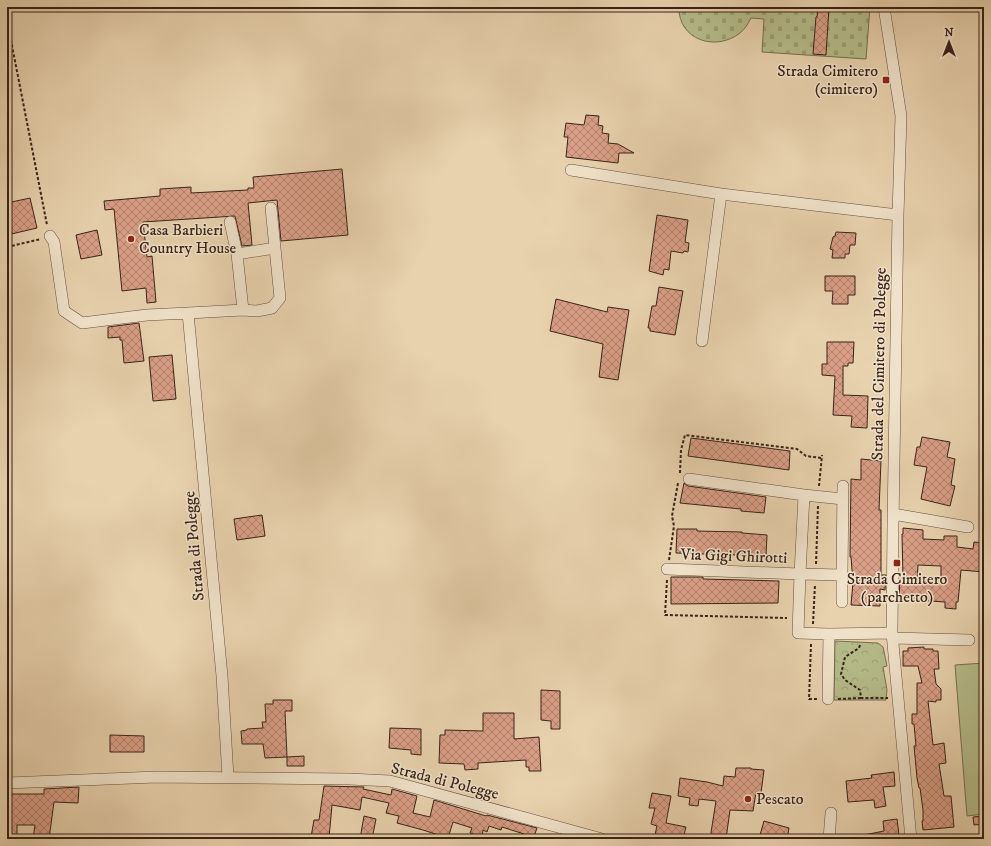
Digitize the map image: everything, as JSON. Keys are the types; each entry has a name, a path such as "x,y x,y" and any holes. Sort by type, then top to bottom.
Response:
{"street":[{"name":"Strada del Cimitero di Polegge","path":"884,7 901,116 893,514 893,636 911,839"},
{"path":"571,170 721,194 898,215"},
{"path":"702,341 721,194"},
{"path":"50,236 54,242 64,311 82,323 147,315 243,310 257,311 272,308 280,298 271,208"},
{"path":"230,222 237,254 243,310"},
{"path":"237,254 275,248"},
{"name":"Strada di Polegge","path":"188,313 222,676 228,777"},
{"path":"689,479 843,499"},
{"path":"842,602 844,486"},
{"name":"Via Gigi Ghirotti","path":"804,495 798,633 893,636"},
{"path":"893,514 968,527"},
{"name":"Via Gigi Ghirotti","path":"667,569 842,575"},
{"path":"828,699 829,634"},
{"path":"893,636 969,640"},
{"name":"Strada di Polegge","path":"7,783 157,777 349,779 390,781 602,839"},
{"path":"829,839 831,813"}],"path":[{"path":"7,20 50,236 7,247"},
{"path":"799,618 665,615 667,569 674,526 672,516 678,490 681,450 685,435 797,449 806,456 822,458"},
{"path":"861,698 860,690 845,680 841,674 842,664 845,657 859,648 862,634"},
{"path":"828,699 899,698"}],"green space":[{"path":"679,7 870,7 866,59 762,52 764,19 751,18 740,33 730,39 720,42 700,40 685,28 680,18"},
{"path":"835,641 878,643 883,647 887,666 883,667 887,690 886,700 834,700"},
{"path":"984,663 984,814 967,816 955,665"}],"building":[{"path":"818,7 829,7 826,55 813,54"},
{"path":"586,115 599,116 598,125 603,126 602,133 609,134 608,143 618,144 634,153 619,153 618,163 566,157 568,137 564,137 566,123 584,125"},
{"path":"342,169 348,235 281,241 277,200 248,203 252,245 242,246 235,216 143,222 147,257 152,256 156,302 147,303 146,288 122,291 114,209 105,210 104,201 160,196 160,189 191,187 191,193 248,190 248,188 254,188 253,177"},
{"path":"30,198 37,228 7,235 7,203"},
{"path":"657,215 688,220 685,242 689,243 688,252 684,251 683,253 671,251 669,270 664,269 663,275 649,271"},
{"path":"97,230 102,255 81,259 76,235"},
{"path":"836,232 856,233 855,245 850,245 849,254 845,254 845,258 832,258 833,250 830,249"},
{"path":"825,276 855,276 855,295 848,295 848,304 832,304 833,291 825,291"},
{"path":"659,287 683,291 675,335 650,331 650,328 648,328 652,306 656,306"},
{"path":"556,299 607,312 608,307 629,310 618,380 599,377 603,344 550,331"},
{"path":"139,323 144,361 124,363 122,340 120,340 120,337 108,338 108,327"},
{"path":"827,342 854,342 853,363 848,363 848,366 843,366 843,395 868,396 867,428 851,427 852,416 833,415 835,376 822,375 822,364 827,364"},
{"path":"172,355 176,399 153,401 149,357"},
{"path":"922,437 950,442 947,457 955,459 951,485 955,486 950,506 921,499 927,467 914,465 917,447 920,447"},
{"path":"691,438 790,451 789,470 688,456"},
{"path":"861,459 881,461 879,510 881,510 881,575 886,575 885,590 880,589 880,606 851,605 853,582 850,557 851,479 861,480"},
{"path":"684,483 688,486 766,497 764,513 741,511 741,509 680,503"},
{"path":"262,515 265,536 237,540 234,519"},
{"path":"903,528 923,530 923,539 944,540 944,536 957,536 957,547 973,549 974,542 984,543 984,572 961,570 956,609 945,608 945,602 916,600 915,602 899,601 900,576 903,577","holes":["918,565 941,566 941,583 917,581"]},
{"path":"677,529 742,532 767,535 766,556 676,553"},
{"path":"671,577 779,581 778,603 671,604"},
{"path":"924,647 924,649 933,649 933,651 938,651 939,669 934,669 936,684 941,689 941,700 936,700 936,702 928,701 933,745 944,743 946,763 939,764 944,796 951,796 954,827 923,830 923,810 917,778 914,746 916,746 914,724 912,724 912,714 917,714 917,683 922,683 918,666 903,666 903,651 908,651 908,648"},
{"path":"541,690 560,691 560,729 551,729 551,721 541,720"},
{"path":"273,700 292,700 292,711 285,711 287,757 265,758 263,744 242,744 241,731 263,728 262,722 266,722 265,704 273,704"},
{"path":"483,713 514,713 514,739 539,737 541,771 529,771 529,767 526,767 526,760 478,763 478,769 465,770 464,764 439,763 440,735 445,735 445,730 483,731"},
{"path":"390,728 421,729 421,755 411,754 411,750 389,748"},
{"path":"110,735 144,736 144,752 110,752"},
{"path":"304,756 304,766 287,766 287,757"},
{"path":"736,768 764,770 761,793 756,792 753,811 730,810 726,839 710,839 716,801 699,799 698,806 689,805 690,798 678,796 680,778 723,786 724,776 735,777"},
{"path":"894,772 895,786 883,787 886,806 875,808 874,800 848,802 846,781 872,778 871,775"},
{"path":"324,786 364,787 363,789 391,795 392,789 417,796 413,813 430,817 434,800 486,816 487,815 537,828 533,839 522,839 524,834 502,827 501,830 489,826 487,832 483,830 482,837 470,833 472,828 453,822 448,838 397,823 399,816 386,813 389,803 362,797 360,810 332,805 329,838 311,837 314,820 319,820"},
{"path":"79,787 78,803 54,802 49,839 33,839 35,825 17,825 17,839 8,839 7,794 44,794 44,789"},
{"path":"652,793 671,796 666,823 686,827 683,839 654,839 657,826 651,824 655,808 649,808"},
{"path":"364,816 376,819 372,839 360,839"},
{"path":"984,816 984,824 974,825 973,817"},
{"path":"897,819 898,839 864,839 864,835 884,831 883,821"},
{"path":"764,821 789,828 787,839 764,839 765,837 760,835"}],"place":[{"name":"Strada Cimitero (cimitero)","path":"886,80"},
{"name":"Casa Barbieri Country House","path":"131,239"},
{"name":"Strada Cimitero (parchetto)","path":"897,563"},
{"name":"Pescato","path":"748,799"}]}
